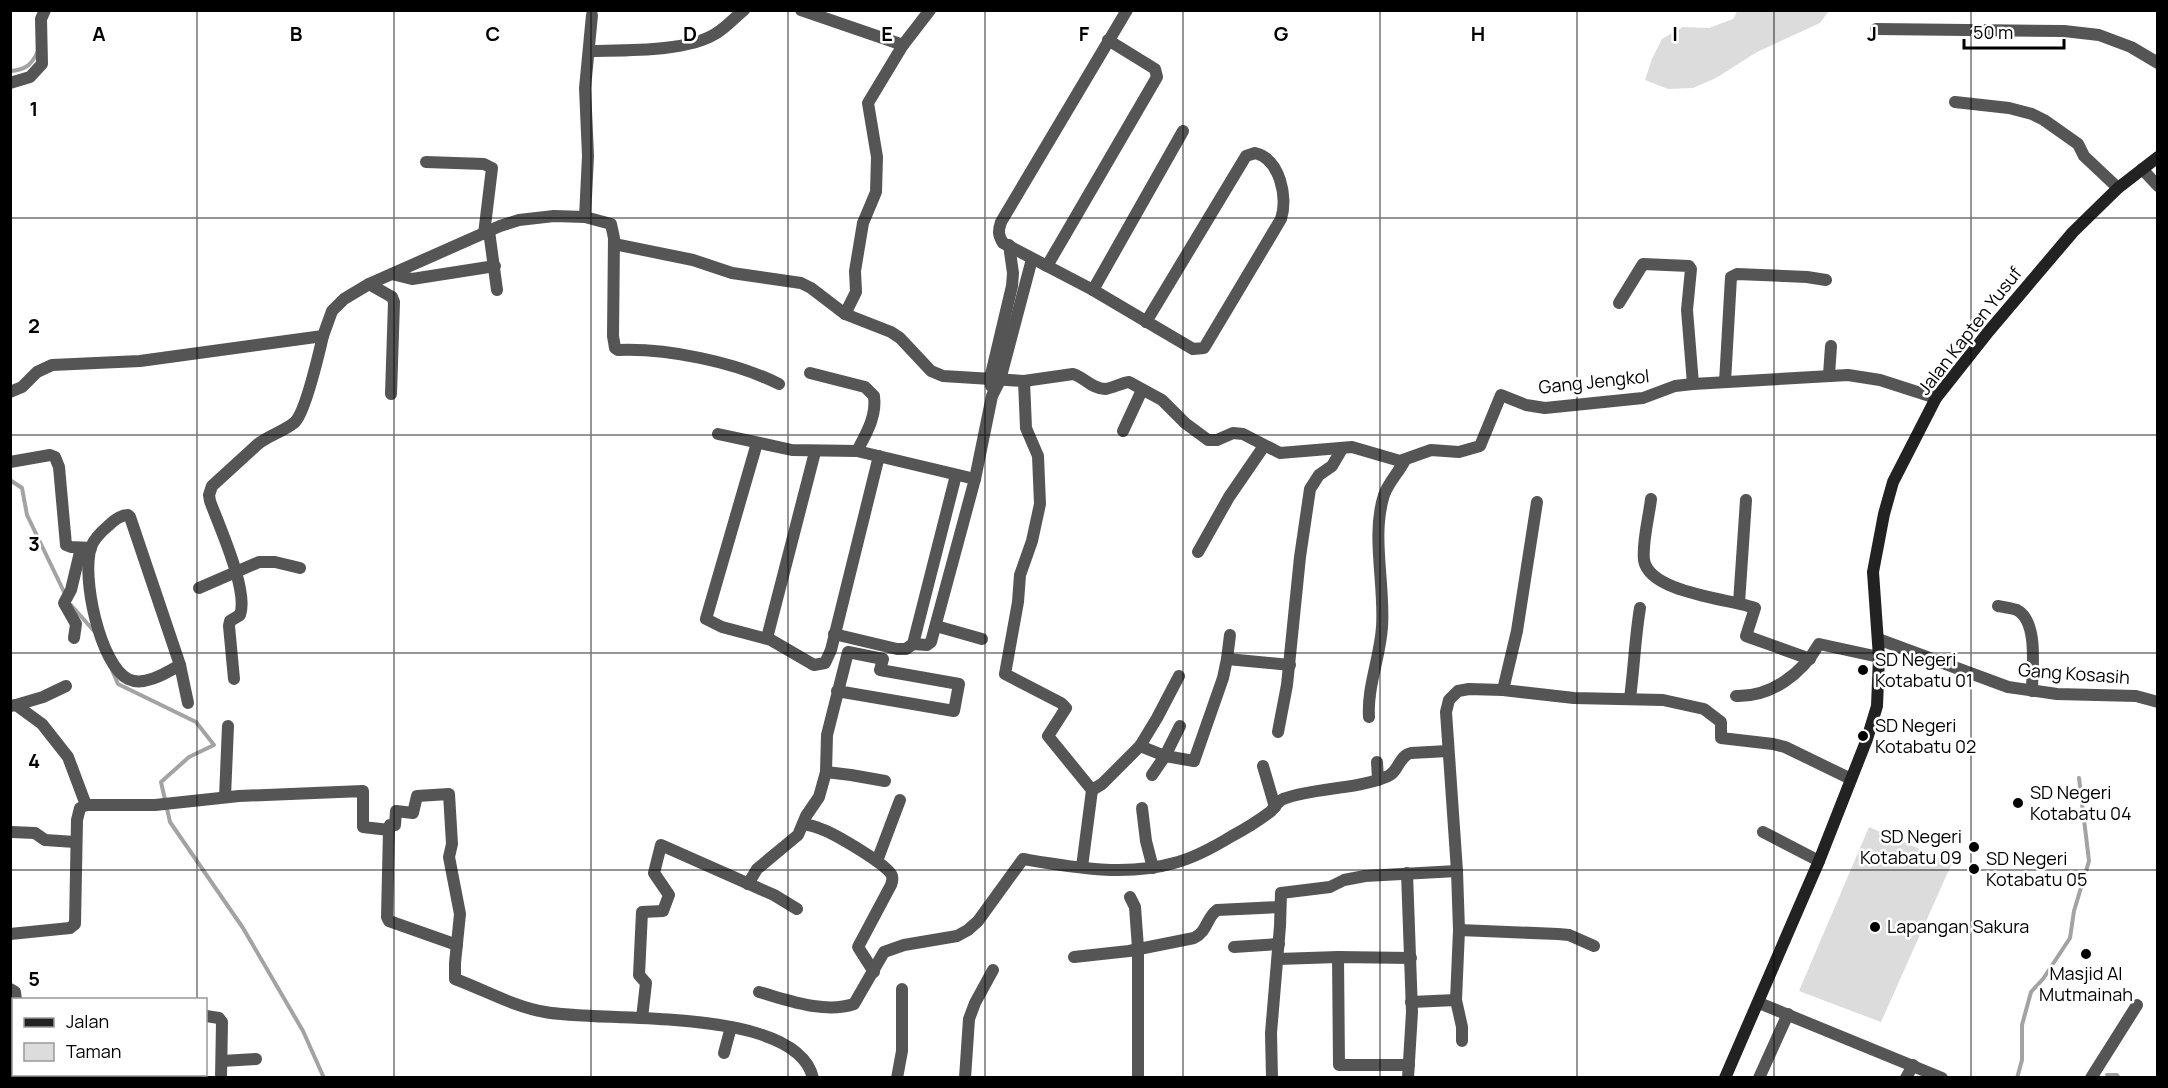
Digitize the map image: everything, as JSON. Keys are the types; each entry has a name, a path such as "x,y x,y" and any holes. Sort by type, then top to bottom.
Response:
{"main road":[{"name":"Jalan Kapten Yusuf","path":"1725,1077 1819,861 1867,739 1877,706 1879,657 1873,572 1884,514 1893,482 1936,398 1989,331 2073,232 2118,188 2157,157"}],"street":[{"path":"10,83 30,77 42,64 41,19 45,10"},
{"path":"590,51 658,48 700,40 714,35 744,10"},
{"path":"801,10 903,45"},
{"path":"845,314 856,292 855,271 863,223 876,192 877,158 868,103 903,45 930,10"},
{"path":"1127,10 1001,222 998,230 999,237 1032,259 1093,290 1146,322 1193,349 1204,348 1281,219 1284,205 1283,190 1275,169 1265,157 1260,154 1250,154 1243,159 1146,322"},
{"path":"585,217 588,156 585,88 592,15"},
{"path":"1876,29 2064,32 2099,35 2131,47 2157,63"},
{"path":"1047,266 1158,77 1155,69 1108,40"},
{"path":"1955,102 2009,108 2044,120 2079,144 2084,156 2118,188"},
{"path":"1093,290 1183,131"},
{"path":"426,162 484,164 492,168 487,232 495,266 497,290"},
{"path":"2142,169 2157,186"},
{"path":"234,679 228,626 240,615 242,609 236,574 210,501 210,491 212,486 266,437 298,418 332,311 337,304 369,284 519,219 554,216 585,217 611,224 614,244 613,336 615,348 658,351 695,357 757,374 778,384"},
{"path":"614,244 693,260 732,273 801,283 812,288 845,314 891,332 900,338 931,371 943,376 1024,381 1073,374 1079,375 1099,388 1111,388 1129,382 1162,400 1185,423 1208,440 1217,440 1238,433 1280,453 1352,447 1395,460 1405,460"},
{"path":"834,634 897,649 906,649 913,644 929,645 975,479 992,396 1012,286 1013,273 1009,245"},
{"path":"995,379 1032,259"},
{"path":"1619,303 1643,264 1689,266 1691,269 1687,310 1693,384"},
{"path":"392,274 412,279 495,266"},
{"path":"1725,382 1731,277 1737,274 1826,280"},
{"path":"369,284 392,297 394,302 391,394"},
{"path":"10,393 22,387 37,372 52,365 140,361 323,336"},
{"path":"1829,375 1831,346"},
{"path":"810,373 865,387 874,396 871,423 857,451"},
{"name":"Gang Jengkol","path":"1405,460 1431,450 1459,452 1480,446 1501,395 1526,405 1545,408 1643,398 1676,386 1693,384 1829,375 1858,376 1880,380 1936,398"},
{"path":"1024,381 1026,428 1038,456 1040,504 1032,542 1020,575 1018,602 1005,674 1061,703 1066,708 1048,736 1092,790 1082,867"},
{"path":"1123,431 1142,390"},
{"path":"717,434 792,450 857,451 975,479"},
{"path":"757,443 706,619 722,627 767,638 807,662 819,665 825,663 831,650 879,456"},
{"path":"1198,552 1229,497 1264,446"},
{"path":"1278,732 1290,665 1300,557 1310,489 1318,475 1332,466 1342,449"},
{"path":"767,638 815,452"},
{"path":"10,462 50,455 56,457 59,467 65,542 68,547 86,548"},
{"path":"1369,717 1368,700 1382,628 1379,519 1384,493 1405,460"},
{"path":"913,644 956,475"},
{"path":"1651,499 1644,556 1651,574 1667,584 1707,598 1755,608 1746,636 1810,659"},
{"path":"1739,603 1746,500"},
{"path":"1503,690 1517,631 1537,502"},
{"path":"74,638 76,624 64,603 86,548 121,516 130,517 180,665 188,703"},
{"path":"86,548 91,606 116,668 129,679 141,681 162,675 180,665"},
{"path":"199,588 260,562 275,562 300,568"},
{"path":"1998,606 2016,610 2025,617 2030,629 2033,644 2032,691"},
{"path":"1630,698 1634,671 1635,636 1640,608"},
{"path":"936,626 982,639"},
{"path":"1140,746 1165,756 1194,761 1223,678 1230,635"},
{"name":"Gang Kosasih","path":"1878,639 2008,687 2083,696 2136,696 2157,702"},
{"path":"1736,696 1758,695 1781,684 1810,659 1819,644 1879,657"},
{"path":"748,884 757,869 798,835 819,797 826,772 827,735 837,691 848,652 883,659 880,670 959,684 954,711 837,691"},
{"path":"1227,659 1290,665"},
{"path":"1092,790 1102,784 1140,746 1158,718 1179,676"},
{"path":"13,705 43,697 66,686"},
{"path":"1462,1041 1462,1028 1456,1000 1459,930 1457,871 1446,712 1449,700 1458,691 1503,690 1574,698 1663,700 1704,709 1721,722 1721,738 1785,747 1851,779"},
{"path":"13,705 42,724 68,757 86,805"},
{"path":"225,797 228,726"},
{"path":"1152,775 1165,756 1180,726"},
{"path":"759,992 796,1002 843,1008 854,1004 874,972 880,957 894,947 957,936 968,930 978,921 1023,859 1106,869 1153,868 1174,863 1194,856 1231,837 1275,807 1280,801 1307,793 1390,776 1405,754 1449,752"},
{"path":"1377,762 1378,780"},
{"path":"1263,766 1275,807"},
{"path":"826,772 885,782"},
{"path":"10,934 73,926 76,919 75,843 78,813 80,808 86,805 155,805 225,797 363,791 363,826 389,830"},
{"path":"457,945 389,921 387,917 390,825 395,825 396,811 413,813 417,796 449,794 452,844 449,857 460,914 457,945 454,963 455,979 544,1012 603,1015 616,1018 672,1018 731,1027 793,1048 804,1059 813,1077"},
{"path":"877,861 900,800"},
{"path":"1142,808 1146,841 1153,868"},
{"path":"803,824 833,834 877,861 891,874 892,879 858,947 862,957 874,972"},
{"path":"11,832 32,832 45,840 75,843"},
{"path":"1763,832 1819,861"},
{"path":"642,1018 646,983 639,975 642,912 663,911 669,895 654,873 661,845 785,900 797,909"},
{"path":"1272,1077 1271,1033 1282,891 1330,887 1348,879 1457,871"},
{"path":"1338,957 1339,1065 1408,1071 1411,958 1407,873"},
{"path":"1130,897 1135,907 1138,948 1138,1077"},
{"path":"1074,957 1123,952 1194,938 1202,933 1217,910 1280,908"},
{"path":"1459,930 1569,935 1594,946"},
{"path":"1234,946 1279,944"},
{"path":"1278,959 1411,958"},
{"path":"965,1077 969,1019 993,970"},
{"path":"897,1077 902,1051 902,989"},
{"path":"1411,1002 1456,1000"},
{"path":"1759,1003 1942,1077"},
{"path":"2091,1077 2138,1005"},
{"path":"1760,1077 1788,1014"},
{"path":"207,1016 216,1016 221,1019 221,1077"},
{"path":"724,1053 731,1027"},
{"path":"222,1061 256,1059"},
{"path":"1906,1077 1913,1065"}],"green space":[{"path":"1738,10 1829,11 1820,23 1757,52 1716,78 1693,88 1668,89 1645,80 1662,39 1683,27 1709,28 1733,19"},
{"name":"Lapangan Sakura","path":"1869,827 1952,863 1881,1022 1799,991"}],"waterway":[{"path":"10,71 26,66 37,53"},
{"path":"10,480 22,488 27,515 66,596"},
{"path":"71,605 94,631"},
{"path":"112,670 118,684 196,722 214,745 189,757 161,782 170,822 243,928 303,1031 324,1078"},
{"path":"2017,1078 2022,1060 2022,1025 2031,992 2043,979 2070,938 2074,911 2089,861 2079,778"},
{"path":"2107,1075 2117,1075 2119,1078"}],"place":[{"name":"SD Negeri Kotabatu 01","path":"1863,670"},
{"name":"SD Negeri Kotabatu 02","path":"1863,736"},
{"name":"SD Negeri Kotabatu 04","path":"2018,803"},
{"name":"SD Negeri Kotabatu 09","path":"1974,847"},
{"name":"SD Negeri Kotabatu 05","path":"1974,869"},
{"name":"Lapangan Sakura","path":"1875,927"},
{"name":"Masjid Al Mutmainah","path":"2086,954"}]}
